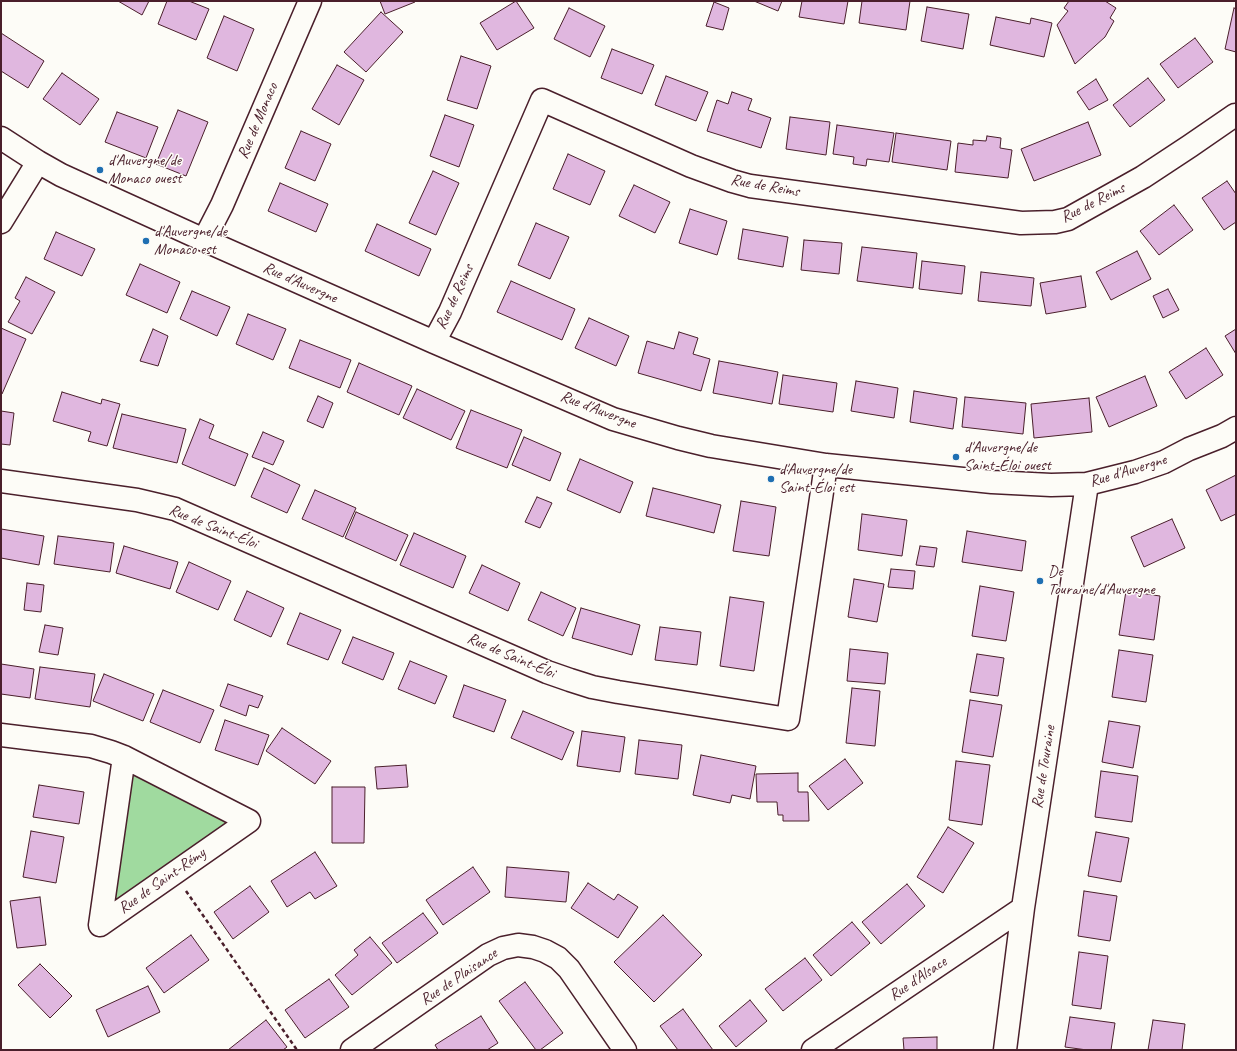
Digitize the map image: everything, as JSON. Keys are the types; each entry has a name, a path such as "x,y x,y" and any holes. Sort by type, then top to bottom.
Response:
{"street":[{"name":"Rue de Monaco","path":"204,240 222,205 310,1"},
{"name":"Rue de Reims","path":"434,342 450,312 542,100 691,166 732,182 772,189 1021,223 1055,222 1068,219 1143,177 1235,115 1236,116"},
{"name":"Rue d'Auvergne","path":"1,138 61,175 434,342 613,419 712,446 826,465 1000,483 1051,485 1087,484 1110,479 1164,462 1189,449 1222,436 1236,428"},
{"path":"1,222 38,162"},
{"name":"Rue de Saint-Éloi","path":"1,481 136,500 175,509 547,672 577,683 618,692 788,719 826,465"},
{"name":"Rue de Touraine","path":"1005,1050 1023,908 1087,484"},
{"name":"Rue de Saint-Rémy","path":"1,735 90,746 124,757 249,821 100,925 124,757"},
{"name":"Rue d'Alsace","path":"813,1050 1023,908"},
{"name":"Rue de Plaisance","path":"352,1050 488,955 504,948 518,945 533,947 558,958 569,969 625,1050"}],"path":[{"path":"173,873 297,1050"}],"green space":[{"path":"124,757 249,821 100,925"}],"building":[{"path":"118,1 149,1 142,15"},
{"path":"167,1 189,1 209,9 196,40 158,24"},
{"path":"380,1 414,1 415,2 385,14"},
{"path":"516,1 534,28 497,50 480,23"},
{"path":"754,1 782,1 778,11"},
{"path":"802,1 848,1 844,24 799,17"},
{"path":"862,1 910,1 906,30 859,23"},
{"path":"1069,1 1105,1 1116,8 1110,18 1114,21 1105,37 1075,64 1057,25 1068,11 1064,8"},
{"path":"714,2 729,8 723,30 706,26"},
{"path":"927,7 969,14 963,49 921,41"},
{"path":"569,8 605,26 590,57 554,39"},
{"path":"1234,8 1236,9 1236,52 1225,49"},
{"path":"381,12 403,32 366,72 344,52"},
{"path":"224,16 254,29 237,71 207,58"},
{"path":"996,17 1030,24 1031,18 1052,23 1044,57 990,45"},
{"path":"1,33 44,61 28,88 1,71"},
{"path":"1195,38 1213,62 1178,88 1160,64"},
{"path":"612,49 654,65 642,94 601,78"},
{"path":"461,56 491,66 477,109 447,100"},
{"path":"337,65 364,80 339,125 312,109"},
{"path":"62,73 99,99 80,125 43,99"},
{"path":"666,76 708,92 696,121 655,105"},
{"path":"1148,78 1165,100 1130,127 1113,105"},
{"path":"1096,79 1108,100 1089,110 1077,92"},
{"path":"732,92 752,99 748,110 771,118 761,148 707,131 717,100 728,104"},
{"path":"178,110 208,122 186,176 156,164"},
{"path":"117,112 158,127 146,158 105,142"},
{"path":"445,115 474,125 459,167 430,156"},
{"path":"790,117 830,122 826,155 786,149"},
{"path":"1088,122 1101,155 1034,181 1021,149"},
{"path":"837,125 894,133 889,162 867,159 866,166 853,164 854,157 833,154"},
{"path":"301,131 331,144 315,181 285,168"},
{"path":"896,133 951,141 947,170 892,162"},
{"path":"987,136 1001,138 1000,148 1012,150 1008,178 955,172 958,143 973,145 973,140 986,141"},
{"path":"568,154 605,171 590,205 553,189"},
{"path":"433,171 459,183 436,235 409,223"},
{"path":"1227,181 1236,194 1236,222 1224,230 1202,198"},
{"path":"280,183 328,204 316,232 268,211"},
{"path":"634,185 670,202 655,233 619,216"},
{"path":"1174,205 1193,230 1159,255 1140,231"},
{"path":"690,209 727,221 717,255 679,243"},
{"path":"536,223 569,237 550,279 518,265"},
{"path":"377,224 431,249 419,276 365,251"},
{"path":"743,229 788,237 783,267 738,259"},
{"path":"56,232 95,249 82,276 44,259"},
{"path":"804,240 842,243 839,274 801,270"},
{"path":"862,247 917,253 913,288 857,281"},
{"path":"1137,251 1151,279 1111,300 1096,272"},
{"path":"922,261 965,266 962,294 919,289"},
{"path":"140,264 180,282 167,313 126,295"},
{"path":"981,272 1034,278 1031,306 978,301"},
{"path":"1081,276 1086,307 1046,314 1040,283"},
{"path":"26,277 55,292 32,334 8,322 20,301 15,298"},
{"path":"511,281 575,309 562,340 497,312"},
{"path":"1168,289 1179,310 1163,318 1153,296"},
{"path":"192,291 230,307 217,336 180,319"},
{"path":"248,314 286,329 273,360 236,344"},
{"path":"589,318 629,336 616,366 575,348"},
{"path":"1,328 26,339 2,394 1,393"},
{"path":"153,329 168,336 158,366 140,361"},
{"path":"1236,329 1236,354 1225,336"},
{"path":"679,332 698,338 693,354 710,359 701,391 638,373 647,341 674,349"},
{"path":"300,340 351,360 340,388 289,368"},
{"path":"1206,348 1223,375 1186,399 1169,372"},
{"path":"719,361 778,372 772,404 713,393"},
{"path":"359,363 412,386 399,415 347,392"},
{"path":"783,375 837,383 833,412 779,404"},
{"path":"1145,376 1157,406 1109,427 1096,397"},
{"path":"856,381 898,388 894,418 851,411"},
{"path":"417,389 465,411 451,440 403,418"},
{"path":"914,391 957,398 953,429 910,422"},
{"path":"62,392 101,404 102,399 120,404 107,446 88,441 91,432 53,421"},
{"path":"318,396 333,403 323,428 307,421"},
{"path":"965,397 1026,403 1023,434 962,427"},
{"path":"1089,398 1092,432 1034,438 1031,404"},
{"path":"471,410 522,430 507,468 456,448"},
{"path":"1,411 14,413 10,445 1,444"},
{"path":"122,414 186,429 177,463 113,448"},
{"path":"200,419 214,425 209,438 248,454 235,486 182,464"},
{"path":"263,432 284,441 273,465 252,457"},
{"path":"524,437 561,453 550,481 512,465"},
{"path":"580,459 633,482 620,513 567,490"},
{"path":"264,468 300,485 287,513 251,497"},
{"path":"1236,475 1236,514 1221,521 1206,490"},
{"path":"653,488 721,505 714,533 646,516"},
{"path":"315,490 356,508 343,537 302,519"},
{"path":"537,497 552,503 540,528 525,522"},
{"path":"741,501 776,507 769,556 733,551"},
{"path":"356,512 408,535 396,561 345,538"},
{"path":"862,514 907,520 902,556 858,550"},
{"path":"1172,519 1185,548 1144,567 1131,537"},
{"path":"1,529 44,536 39,565 1,558"},
{"path":"967,531 1026,541 1022,571 962,562"},
{"path":"414,533 466,556 453,588 400,565"},
{"path":"58,536 114,543 110,572 54,564"},
{"path":"124,546 178,562 170,589 116,573"},
{"path":"920,546 937,548 934,567 916,565"},
{"path":"189,562 231,581 218,610 176,592"},
{"path":"482,565 520,583 508,611 469,593"},
{"path":"891,569 915,571 913,589 888,587"},
{"path":"854,579 884,584 877,622 848,617"},
{"path":"27,583 44,585 41,612 24,610"},
{"path":"980,586 1014,592 1006,641 972,636"},
{"path":"247,591 284,608 271,637 234,620"},
{"path":"1126,591 1160,596 1154,640 1119,635"},
{"path":"541,592 576,608 563,636 528,620"},
{"path":"730,597 764,602 754,671 720,666"},
{"path":"581,608 640,625 632,655 572,638"},
{"path":"300,613 341,630 328,660 287,644"},
{"path":"45,625 63,628 58,655 39,652"},
{"path":"660,627 701,632 697,665 655,660"},
{"path":"353,637 394,653 383,680 342,663"},
{"path":"850,649 888,653 885,684 847,681"},
{"path":"1119,650 1153,655 1146,702 1112,697"},
{"path":"977,654 1004,658 998,696 970,692"},
{"path":"410,661 447,676 435,704 398,689"},
{"path":"1,664 34,669 30,698 1,694"},
{"path":"40,667 95,674 90,707 35,699"},
{"path":"104,674 154,694 143,721 93,701"},
{"path":"228,684 263,696 258,708 249,705 246,716 220,706"},
{"path":"464,685 506,700 494,732 453,717"},
{"path":"852,688 880,691 875,746 846,743"},
{"path":"163,690 214,710 200,743 150,722"},
{"path":"970,700 1002,705 993,757 962,752"},
{"path":"523,711 574,732 562,760 511,738"},
{"path":"225,720 269,735 258,765 215,750"},
{"path":"1109,721 1140,726 1133,768 1102,762"},
{"path":"282,728 331,761 315,784 266,751"},
{"path":"582,731 625,737 620,772 577,766"},
{"path":"639,740 682,745 678,779 635,774"},
{"path":"701,755 756,766 750,799 732,795 730,803 693,795"},
{"path":"845,759 863,783 828,810 809,786"},
{"path":"956,761 990,765 982,825 949,820"},
{"path":"406,765 408,787 377,789 375,767"},
{"path":"1101,771 1138,776 1132,822 1095,817"},
{"path":"798,773 798,792 808,792 809,821 783,821 783,815 778,815 777,802 757,802 756,774"},
{"path":"39,785 84,792 79,824 33,817"},
{"path":"332,787 365,787 364,843 332,843"},
{"path":"948,827 974,843 943,893 917,877"},
{"path":"31,831 64,837 56,883 23,877"},
{"path":"1096,832 1129,838 1121,882 1088,876"},
{"path":"315,852 337,886 315,899 310,892 287,907 271,881"},
{"path":"473,867 490,892 443,925 426,900"},
{"path":"507,867 569,872 566,902 505,897"},
{"path":"588,883 614,900 618,894 638,907 618,938 571,908"},
{"path":"907,884 925,906 881,944 862,922"},
{"path":"250,886 269,912 233,939 214,912"},
{"path":"1084,891 1117,896 1110,941 1078,936"},
{"path":"40,897 46,945 17,948 10,901"},
{"path":"423,913 438,933 397,963 382,943"},
{"path":"663,915 702,955 654,1002 614,962"},
{"path":"852,922 870,943 831,976 813,955"},
{"path":"191,935 209,960 164,993 146,968"},
{"path":"370,937 392,963 352,995 335,975 358,955 354,950"},
{"path":"1079,952 1108,956 1101,1009 1072,1005"},
{"path":"805,958 822,980 783,1011 765,989"},
{"path":"40,964 72,996 50,1018 18,985"},
{"path":"329,979 349,1007 305,1038 285,1010"},
{"path":"525,982 563,1033 540,1050 536,1050 499,1001"},
{"path":"148,986 160,1012 108,1037 96,1010"},
{"path":"750,1000 767,1021 736,1047 719,1026"},
{"path":"683,1009 713,1050 678,1050 660,1026"},
{"path":"481,1016 498,1043 487,1050 438,1050 435,1045"},
{"path":"1070,1017 1115,1023 1111,1050 1087,1050 1065,1047"},
{"path":"266,1020 287,1047 283,1050 228,1050"},
{"path":"1153,1020 1185,1024 1182,1050 1148,1050"},
{"path":"937,1037 937,1050 904,1050 903,1038"}],"place":[{"name":"d'Auvergne/de Monaco ouest","path":"100,170"},
{"name":"d'Auvergne/de Monaco est","path":"146,241"},
{"name":"d'Auvergne/de Saint-Éloi ouest","path":"956,457"},
{"name":"d'Auvergne/de Saint-Éloi est","path":"771,479"},
{"name":"De Touraine/d'Auvergne","path":"1040,581"}]}
